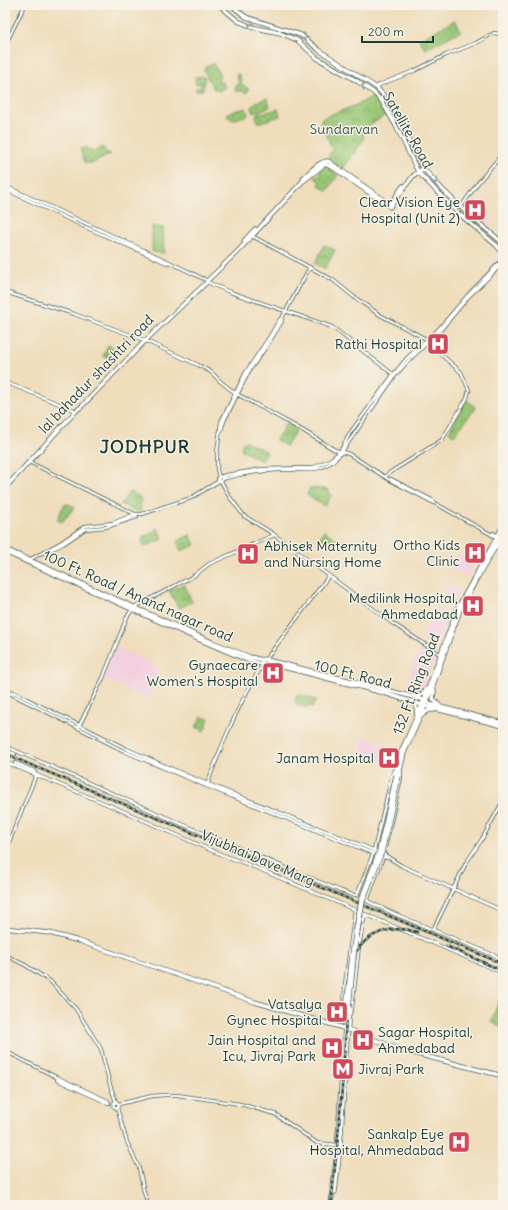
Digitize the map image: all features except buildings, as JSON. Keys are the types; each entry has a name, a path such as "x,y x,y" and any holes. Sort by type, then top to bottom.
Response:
{"main road":[{"name":"Satellite Road","path":"219,5 238,21 252,27 297,40 317,58 373,92 381,100 396,126 417,171 452,207 496,245 503,253"},
{"name":"Satellite Road","path":"231,5 246,17 302,34 319,50 377,88 384,96 395,114 423,168 460,207 503,243"},
{"path":"251,235 307,174 325,161 328,161 338,167 390,203 412,175 423,168"},
{"path":"251,235 302,182 325,164 335,169 390,207 417,171"},
{"name":"lal bahadur shashtri road","path":"5,487 74,410 82,404 251,235"},
{"path":"28,462 144,341"},
{"name":"132 Ft. Ring Road","path":"347,1019 363,901 382,852 401,752 424,703 441,655 460,610 501,537 503,526"},
{"name":"100 Ft. Road","path":"5,551 247,660 265,662 424,703"},
{"path":"431,686 434,690 433,699 439,708 428,711 418,717 416,706 412,699 422,695 431,686"},
{"path":"424,703 503,724"},
{"path":"5,927 48,933 79,941 255,1002 346,1028 401,1048 503,1075"},
{"path":"332,1205 339,1145 347,1019"}],"street":[{"path":"5,45 25,5"},
{"path":"377,88 379,85 476,43 494,33 500,34 503,37"},
{"path":"460,207 503,153"},
{"path":"5,188 140,252 167,263 168,262 230,292 332,328 394,375"},
{"path":"251,235 333,280 380,315 428,340 461,372 469,390 467,398 442,440 386,476"},
{"path":"428,340 468,295 503,259"},
{"path":"28,561 43,551 48,551 63,544 85,529 106,527 191,498 220,479 263,472 313,470 332,462 407,358 448,322 469,296 503,263"},
{"path":"310,267 282,318 282,321 270,341 251,367 236,393 224,421 219,436 217,470 220,479 229,496 244,516 274,535 328,577 392,623 441,655"},
{"path":"5,292 74,314 144,341 204,369 236,393 299,427 333,448 350,453 386,476 501,537"},
{"path":"5,382 74,410"},
{"path":"28,462 136,516"},
{"path":"78,726 103,678 133,608 192,577 209,564 274,535"},
{"path":"207,785 236,712 249,687 265,662 328,577"},
{"path":"5,690 127,752 383,856 503,911"},
{"path":"5,746 178,822 341,891 352,895 357,895 367,901 433,930 503,959"},
{"path":"5,750 15,754"},
{"name":"Vijubhai Dave Marg","path":"5,762 503,973"},
{"path":"5,852 36,775 34,771 15,763"},
{"path":"357,895 373,852 392,777 399,766"},
{"path":"367,901 383,856 401,778 399,766"},
{"path":"433,930 466,863 482,839 503,801"},
{"path":"347,1019 344,1007 345,984 355,910"},
{"path":"347,1019 352,1008 359,946 365,914"},
{"path":"5,955 25,965 50,981 76,1009 101,1049 126,1142 139,1168 148,1205"},
{"path":"5,1052 56,1080 109,1103 116,1104 152,1096 177,1095 240,1104 275,1114 317,1142 339,1145"},
{"path":"116,1104 115,1107 117,1108"}],"shaded area":[{"path":"471,202 479,209 477,213 480,216 484,212 493,219 488,224 467,207"},
{"path":"458,554 476,564 466,577 450,569"},
{"path":"444,582 460,590 452,606 441,599 447,587 443,585"},
{"path":"438,607 449,615 437,649 420,638"},
{"path":"420,644 437,654 422,692 419,695 404,692"},
{"path":"116,646 159,668 150,700 103,678"},
{"path":"365,736 395,748 392,755 388,754 384,762 359,752"}],"green space":[{"path":"455,20 461,31 425,49 419,40"},
{"path":"213,63 220,75 218,80 220,82 221,81 225,87 219,91 213,88 204,71 205,67"},
{"path":"239,74 242,82 239,83 236,75"},
{"path":"195,77 205,77 203,90 196,91 196,88 201,87 201,83 196,84"},
{"path":"239,83 249,89 246,93 236,91 235,88"},
{"name":"Sundarvan","path":"374,95 387,114 363,130 364,139 343,169 329,159 328,156 333,150 321,124 321,119 362,103"},
{"path":"267,98 270,107 253,113 251,108 256,102"},
{"path":"246,108 248,115 232,120 232,117 228,118 227,113"},
{"path":"278,109 280,116 258,123 256,115"},
{"path":"87,147 93,151 103,147 106,152 111,154 93,163 85,163 80,149"},
{"path":"325,166 338,175 327,191 319,185 320,182 314,175 318,176 321,172 319,171"},
{"path":"152,226 163,228 164,253 152,252"},
{"path":"324,245 335,250 325,269 315,263"},
{"path":"108,345 113,348 113,354 116,356 114,361 103,356"},
{"path":"467,400 476,408 454,435 449,432"},
{"path":"287,422 297,428 286,446 276,440"},
{"path":"246,441 267,452 262,461 241,450 241,445"},
{"path":"310,488 328,489 331,496 325,506 307,495"},
{"path":"130,491 142,499 140,503 141,511 137,512 121,504"},
{"path":"68,504 75,507 62,522 57,520 64,505"},
{"path":"158,528 163,539 144,547 142,543 144,537 156,531 155,529"},
{"path":"324,531 337,539 334,545 320,538"},
{"path":"190,535 195,545 181,551 177,541"},
{"path":"184,584 192,602 179,608 169,591"},
{"path":"298,694 316,700 312,707 308,706 307,708 296,704 295,699"},
{"path":"202,716 209,719 204,731 196,727"},
{"path":"503,991 503,1027 491,1022"}],"tunnel":[{"path":"15,754 17,756 15,763"}],"railway":[{"path":"5,754 503,964"},
{"path":"331,1205 345,1042 347,985 351,963 359,947 373,936 381,932 399,929 417,932"},
{"path":"446,946 503,971"}],"place":[{"name":"Clear Vision Eye Hospital (Unit 2)","path":"475,210"},
{"name":"Rathi Hospital","path":"438,344"},
{"name":"Ortho Kids Clinic","path":"475,553"},
{"name":"Abhisek Maternity and Nursing Home","path":"248,554"},
{"name":"Medilink Hospital, Ahmedabad","path":"473,606"},
{"name":"Gynaecare Women's Hospital","path":"273,673"},
{"name":"Janam Hospital","path":"389,758"},
{"name":"Vatsalya Gynec Hospital","path":"337,1012"},
{"name":"Sagar Hospital, Ahmedabad","path":"363,1040"},
{"name":"Jain Hospital and Icu, Jivraj Park","path":"332,1048"},
{"name":"Jivraj Park","path":"343,1069"},
{"name":"Sankalp Eye Hospital, Ahmedabad","path":"459,1142"}],"district":[{"name":"JODHPUR","path":"145,446"}]}
